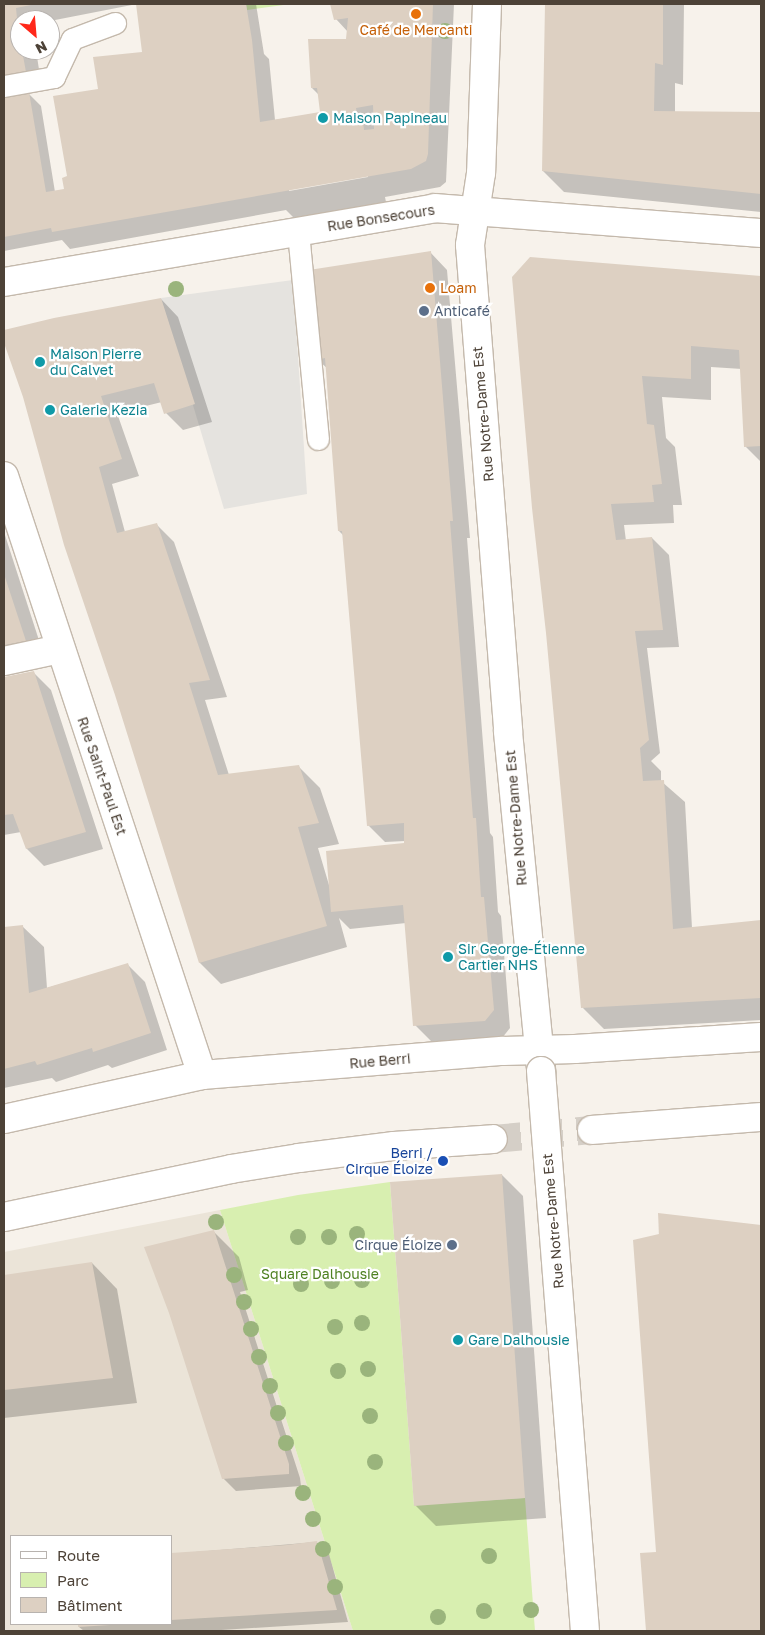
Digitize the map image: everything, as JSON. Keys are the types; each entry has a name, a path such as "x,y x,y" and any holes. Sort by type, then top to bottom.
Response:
{"street":[{"name":"Rue Notre-Dame Est","path":"487,4 482,167 477,212 470,245 508,722 540,1060 585,1631"},
{"name":"Rue Bonsecours","path":"4,282 435,208 761,233"},
{"name":"Rue Saint-Paul Est","path":"4,476 202,1075"},
{"path":"4,660 60,649"},
{"name":"Rue Berri","path":"4,1119 202,1075 540,1060 761,1037"},
{"path":"592,1130 761,1117"},
{"path":"4,1217 231,1169 299,1158 394,1146 493,1139"}],"lane":[{"path":"4,86 54,77 72,38 115,23"},
{"path":"298,232 318,439"}],"shaded area":[{"path":"293,280 307,494 224,509 161,298"},
{"path":"220,1210 353,1631 4,1631 4,1252"}],"green space":[{"path":"246,4 291,4 247,10"},
{"name":"Square Dalhousie","path":"390,1182 414,1505 525,1498 535,1631 353,1631 220,1210 298,1195"}],"building":[{"path":"4,4 31,5 10,10 10,60 24,60 26,72 4,76"},
{"path":"136,4 246,4 252,40 260,122 320,112 317,88 311,88 308,39 346,39 348,18 334,20 330,4 433,4 428,154 426,161 411,169 52,232 51,228 4,237 4,96 29,92 46,192 64,189 62,178 67,176 53,96 98,89 93,57 142,52","holes":["373,105 374,129 364,130 362,113 357,114 356,108"]},
{"path":"545,4 663,4 663,65 655,63 654,111 761,112 761,194 542,171"},
{"path":"431,251 453,521 450,521 473,818 476,818 481,897 484,897 494,1010 485,1021 413,1026 403,905 331,912 326,851 404,843 404,823 367,826 342,531 338,531 325,358 317,360 309,270"},
{"path":"530,257 761,276 761,446 744,447 739,350 691,346 691,379 642,376 647,424 654,425 662,484 652,485 654,502 611,504 616,540 652,537 663,630 635,631 649,740 640,748 643,781 664,780 673,929 761,920 761,998 581,1008 546,633 532,508 512,277"},
{"path":"161,298 195,404 164,414 154,383 101,396 122,459 99,467 117,533 157,523 210,680 189,683 218,775 299,765 319,823 298,827 327,926 199,963 115,695 64,545 23,397 4,343 4,330 54,318"},
{"path":"4,574 26,641 4,645"},
{"path":"34,671 86,832 26,849 13,814 4,815 4,677"},
{"path":"23,925 29,993 128,963 151,1033 93,1052 92,1048 37,1065 35,1061 4,1069 4,927"},
{"name":"Gare Dalhousie","path":"502,1174 525,1498 414,1506 390,1182"},
{"path":"658,1213 761,1225 761,1631 646,1631 640,1553 656,1552 633,1240 659,1234"},
{"path":"214,1230 289,1464 289,1474 222,1479 169,1313 144,1247"},
{"path":"92,1262 113,1378 4,1390 4,1275"},
{"path":"317,1541 337,1610 172,1620 172,1553 287,1545"},
{"path":"78,1625 110,1625 78,1627"}],"tunnel":[{"path":"493,1139 592,1130"}],"place":[{"name":"Café de Mercanti","path":"416,14"},
{"name":"Maison Papineau","path":"323,118"},
{"name":"Loam","path":"430,288"},
{"name":"Anticafé","path":"424,311"},
{"name":"Maison Pierre du Calvet","path":"40,362"},
{"name":"Galerie Kezia","path":"50,410"},
{"name":"Sir George-Étienne Cartier NHS","path":"448,957"},
{"name":"Berri / Cirque Éloize","path":"443,1161"},
{"name":"Cirque Éloize","path":"452,1245"},
{"name":"Gare Dalhousie","path":"458,1340"}]}
